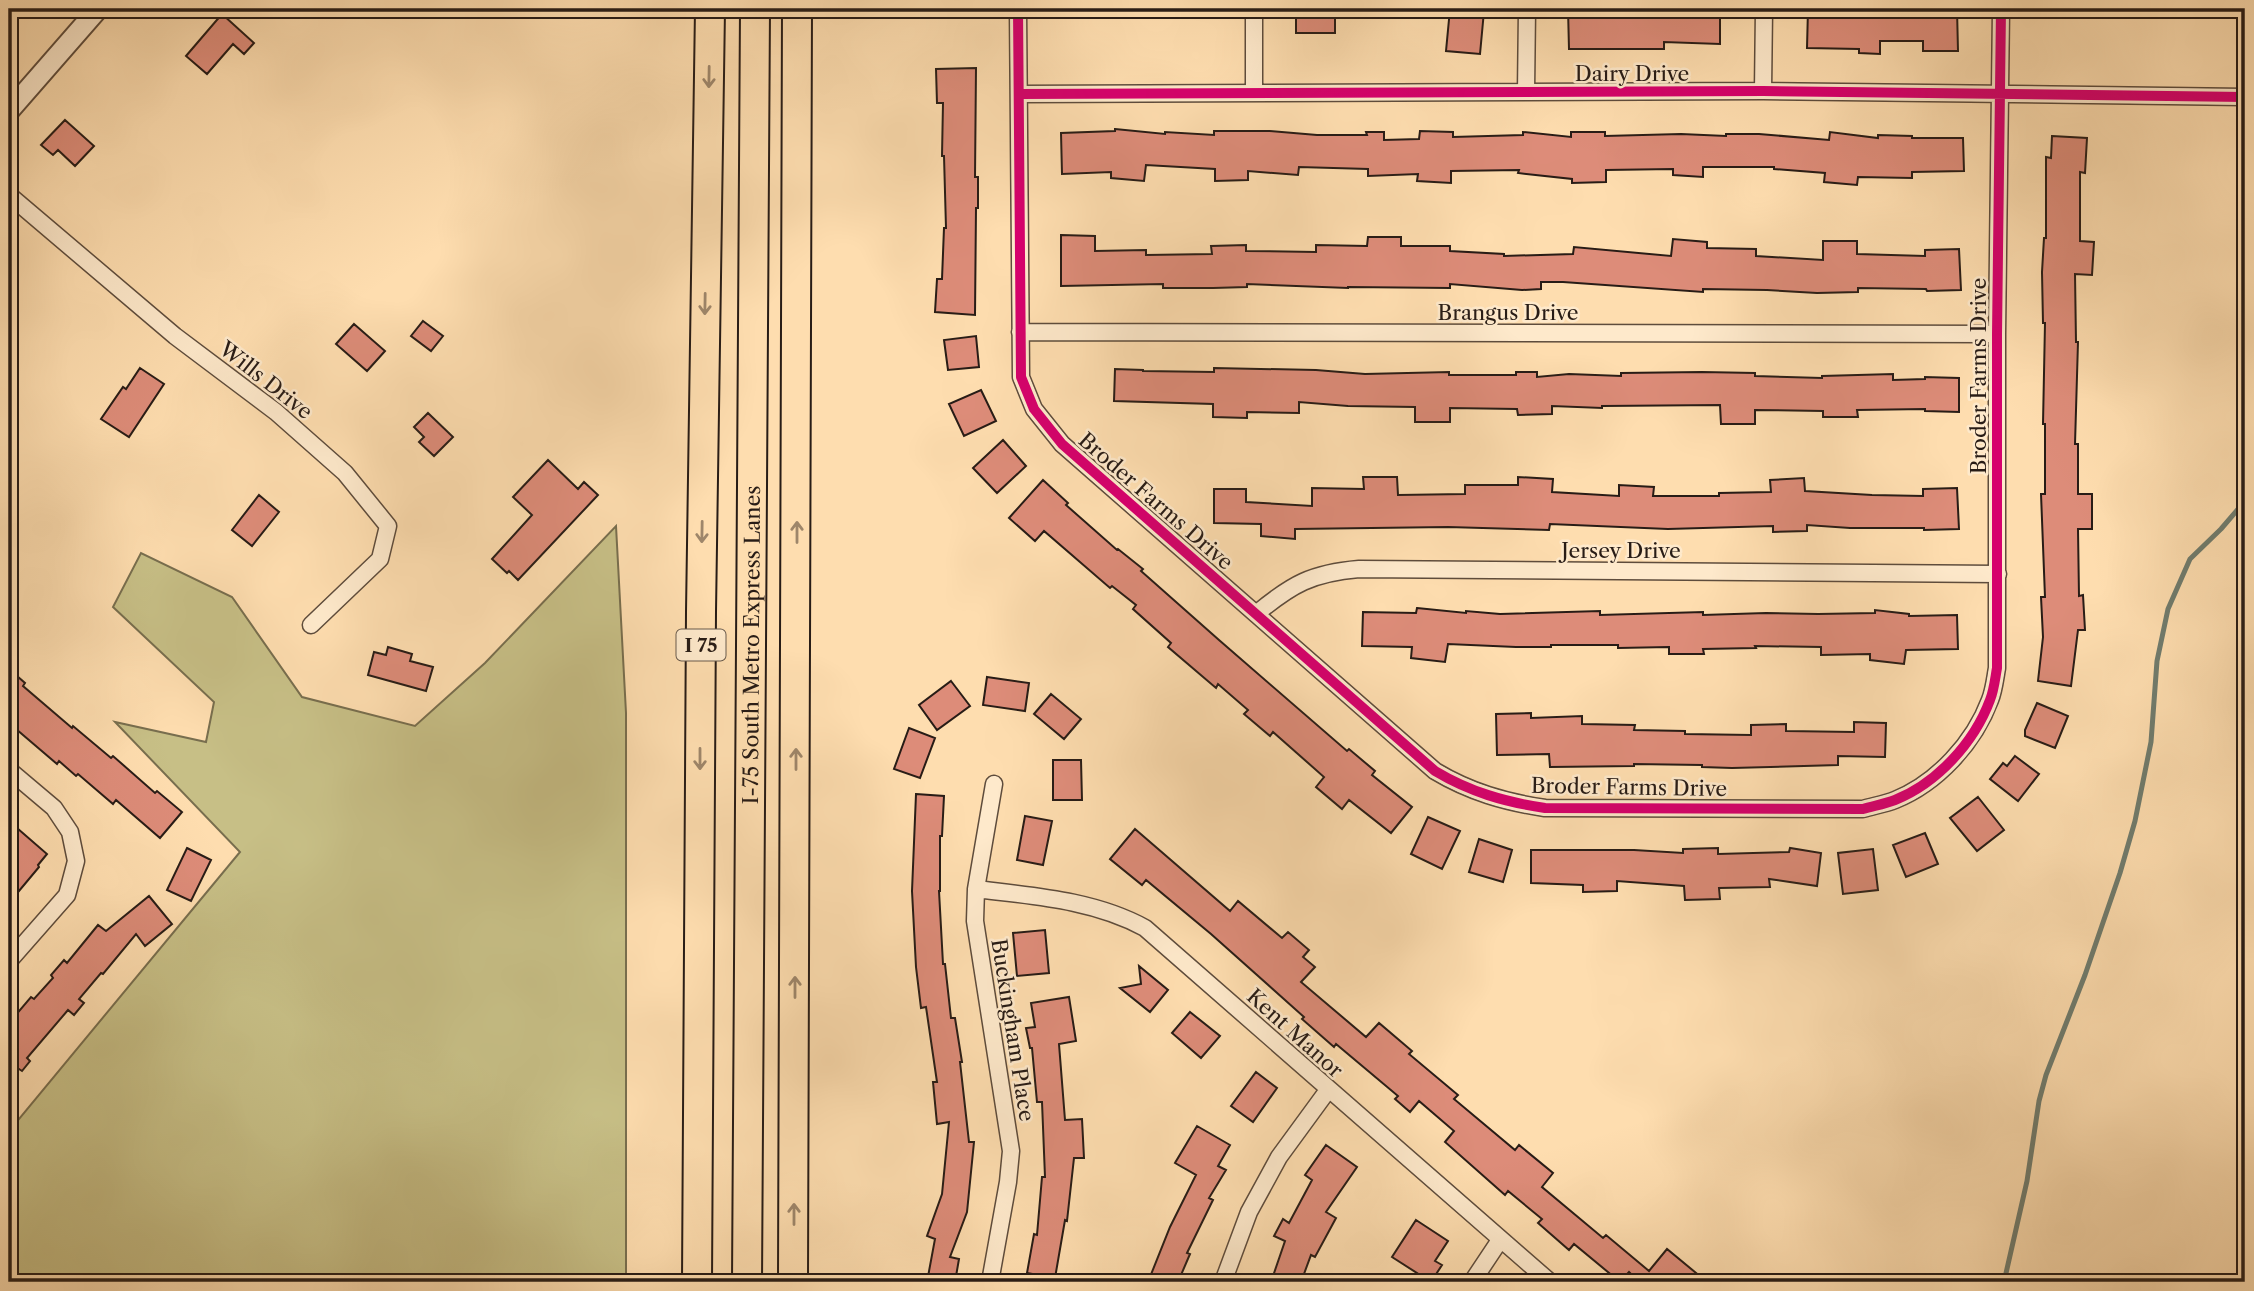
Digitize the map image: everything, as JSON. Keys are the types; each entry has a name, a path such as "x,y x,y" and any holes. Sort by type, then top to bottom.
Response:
{"highway":[{"name":"I 75","path":"697,1282 701,626 710,9"},
{"name":"I-75 South Metro Express Lanes","path":"747,1282 755,9"},
{"path":"793,1282 797,9"}],"street":[{"path":"9,111 98,9"},
{"name":"Broder Farms Drive","path":"1018,9 1021,377 1034,409 1062,444 1435,771 1457,785 1513,804 1545,808 1863,809 1893,801 1919,789 1942,770 1982,720 1992,697 1997,668 2001,9"},
{"path":"1254,9 1254,93"},
{"path":"1526,92 1527,9"},
{"path":"1763,9 1763,91"},
{"name":"Dairy Drive","path":"1019,94 1763,91 2245,97"},
{"name":"Wills Drive","path":"9,195 176,336 276,412 345,473 388,526 380,559 311,625"},
{"name":"Brangus Drive","path":"1020,332 1997,334"},
{"name":"Jersey Drive","path":"1256,614 1284,590 1334,571 1359,569 1997,574"},
{"path":"9,770 54,808 70,831 76,861 67,895 9,961"},
{"name":"Buckingham Place","path":"990,1282 1011,1151 976,932 976,889 994,784"},
{"name":"Kent Manor","path":"976,889 1099,908 1145,928 1550,1282"},
{"path":"1223,1282 1249,1212 1279,1157 1328,1090"},
{"path":"1472,1282 1500,1240"}],"shaded area":[{"path":"616,526 626,713 626,1282 9,1282 9,1131 240,852 115,722 206,742 214,702 113,607 141,553 232,597 302,697 415,726 485,663"}],"building":[{"path":"1296,9 1335,9 1335,33 1296,33"},
{"path":"1450,9 1484,11 1480,54 1446,51"},
{"path":"1568,9 1640,10 1640,16 1688,16 1688,9 1720,9 1720,44 1664,42 1664,49 1569,49"},
{"path":"1808,9 1957,9 1958,51 1923,51 1923,41 1880,41 1880,54 1859,53 1859,49 1807,48"},
{"path":"222,14 254,43 244,54 233,44 207,74 186,56"},
{"path":"976,68 975,177 978,177 978,208 975,315 935,312 937,279 942,279 946,228 942,156 943,103 937,103 936,69"},
{"path":"65,120 94,146 75,166 58,150 53,155 41,145"},
{"path":"1115,129 1214,135 1214,131 1270,131 1317,135 1367,135 1366,132 1384,132 1384,140 1419,139 1420,131 1453,132 1453,137 1523,135 1523,132 1571,137 1571,132 1605,132 1605,136 1759,134 1829,140 1830,132 1878,138 1878,135 1963,138 1964,171 1912,172 1912,178 1858,177 1857,185 1824,182 1825,173 1774,167 1703,167 1703,177 1673,175 1673,169 1606,170 1606,182 1572,183 1572,179 1518,173 1519,170 1451,171 1451,183 1417,181 1418,174 1368,176 1368,169 1299,167 1298,175 1248,171 1248,180 1215,181 1215,169 1146,165 1144,181 1111,178 1111,172 1062,174 1061,133"},
{"path":"2052,136 2087,138 2085,173 2080,172 2080,241 2094,242 2092,275 2075,274 2078,342 2075,444 2078,444 2078,494 2092,494 2092,529 2078,529 2079,596 2083,595 2085,630 2078,630 2071,686 2038,681 2043,637 2041,597 2045,597 2041,494 2045,494 2045,323 2042,272 2046,238 2046,157 2051,158"},
{"path":"1061,235 1095,236 1095,251 1146,250 1146,255 1212,254 1211,246 1246,245 1246,251 1316,252 1316,245 1367,246 1368,237 1401,237 1401,246 1450,246 1450,251 1504,256 1573,254 1574,247 1671,256 1673,239 1707,242 1707,248 1756,249 1756,256 1823,260 1823,241 1857,241 1857,254 1925,256 1925,250 1959,249 1961,290 1858,288 1858,292 1817,293 1703,289 1703,292 1563,282 1541,282 1541,289 1522,290 1450,284 1450,288 1247,284 1247,287 1213,288 1163,288 1163,284 1061,286"},
{"path":"423,321 443,336 431,351 411,336"},
{"path":"354,324 385,351 367,371 336,344"},
{"path":"976,336 979,367 948,370 944,340"},
{"path":"140,368 164,384 129,437 101,419"},
{"path":"1214,368 1365,374 1449,372 1449,375 1516,375 1516,372 1537,372 1537,377 1702,372 1822,378 1893,374 1893,380 1959,378 1959,412 1925,409 1857,410 1858,417 1823,417 1823,411 1755,410 1755,424 1721,424 1720,405 1602,408 1552,406 1552,414 1518,415 1517,409 1450,408 1450,422 1415,422 1415,407 1299,402 1299,413 1247,412 1247,418 1213,417 1213,404 1114,401 1115,369 1214,372"},
{"path":"981,390 996,421 964,436 949,404"},
{"path":"428,413 453,437 434,456 419,442 424,437 414,427"},
{"path":"1003,440 1026,466 997,493 973,468"},
{"path":"548,460 578,489 584,482 598,495 518,580 492,559 532,515 513,497"},
{"path":"1363,477 1397,477 1398,495 1465,494 1465,485 1518,485 1518,477 1553,479 1552,492 1619,496 1619,485 1654,487 1653,496 1719,496 1719,493 1771,492 1770,480 1804,478 1805,491 1923,496 1923,489 1957,488 1959,529 1807,525 1807,531 1773,532 1773,526 1668,529 1550,524 1549,530 1448,527 1295,529 1295,539 1261,536 1261,524 1214,523 1214,489 1246,489 1246,502 1312,506 1312,488 1364,489"},
{"path":"1043,480 1068,503 1066,505 1143,569 1141,571 1347,751 1349,749 1375,771 1372,775 1412,807 1391,833 1349,800 1342,809 1316,787 1324,777 1273,732 1270,736 1244,714 1248,710 1218,684 1216,688 1168,647 1171,643 1133,609 1136,605 1112,586 1110,588 1044,531 1035,541 1009,518"},
{"path":"259,495 279,512 252,546 232,530"},
{"path":"1417,608 1500,614 1600,611 1600,615 1703,612 1703,615 1818,614 1875,613 1875,610 1909,616 1957,615 1958,649 1906,650 1904,664 1870,660 1870,654 1821,655 1821,647 1755,646 1756,648 1703,649 1704,654 1669,654 1669,647 1448,644 1445,662 1411,658 1412,647 1362,646 1363,612 1416,613"},
{"path":"388,647 412,654 410,661 433,667 426,691 368,675 374,652 386,655"},
{"path":"9,669 25,683 23,686 72,728 73,726 111,758 113,756 155,793 157,791 182,812 160,838 116,800 113,804 78,774 76,776 59,761 57,764 9,723"},
{"path":"987,677 1029,683 1025,711 983,705"},
{"path":"951,681 970,706 937,730 919,705"},
{"path":"1051,694 1081,719 1064,739 1034,714"},
{"path":"2037,703 2068,716 2055,748 2025,736"},
{"path":"1531,713 1531,718 1582,716 1582,724 1635,725 1634,730 1685,731 1685,734 1751,735 1751,725 1786,724 1786,731 1854,732 1854,722 1886,723 1885,757 1838,756 1838,765 1732,768 1634,764 1550,767 1549,754 1497,755 1496,714"},
{"path":"909,728 935,738 920,778 894,769"},
{"path":"2015,756 2039,774 2018,801 1990,779 2003,763 2007,766"},
{"path":"1053,760 1081,760 1082,800 1053,800"},
{"path":"916,794 944,796 939,891 943,964 951,1018 955,1018 962,1062 969,1142 974,1142 967,1212 950,1257 959,1259 955,1282 927,1282 935,1239 927,1236 942,1194 949,1122 937,1124 933,1082 937,1082 926,1007 921,1008 916,967 912,891"},
{"path":"1978,797 2004,830 1977,851 1950,818"},
{"path":"1025,816 1052,821 1043,865 1017,860"},
{"path":"1428,817 1460,831 1442,869 1411,854"},
{"path":"17,828 47,854 9,903 9,838"},
{"path":"1135,829 1230,911 1238,901 1282,938 1288,932 1309,950 1303,957 1315,967 1301,982 1366,1037 1379,1023 1412,1051 1409,1054 1458,1095 1454,1099 1515,1150 1519,1145 1553,1173 1542,1187 1603,1238 1606,1235 1649,1271 1667,1249 1707,1282 1639,1282 1629,1272 1620,1282 1574,1244 1569,1250 1538,1223 1542,1219 1508,1191 1505,1195 1445,1142 1454,1131 1419,1101 1410,1112 1395,1099 1398,1096 1336,1044 1334,1047 1211,934 1146,880 1142,885 1110,859"},
{"path":"1925,833 1938,864 1906,877 1893,845"},
{"path":"1479,839 1512,850 1503,882 1469,872"},
{"path":"187,848 211,860 191,901 167,890"},
{"path":"1718,848 1718,854 1789,852 1790,848 1821,853 1817,886 1769,879 1770,887 1719,888 1720,899 1685,900 1684,886 1617,881 1617,891 1583,892 1583,885 1531,883 1531,850 1683,853 1683,849"},
{"path":"1873,849 1878,890 1843,894 1838,853"},
{"path":"149,896 172,924 145,946 136,934 79,999 84,1003 74,1015 68,1010 27,1058 30,1061 22,1071 16,1067 9,1076 9,1023 31,997 34,999 53,978 51,975 64,960 67,963 98,925 106,931"},
{"path":"1045,930 1049,973 1017,976 1013,933"},
{"path":"1139,966 1168,990 1150,1012 1120,988 1141,984"},
{"path":"1069,997 1076,1041 1059,1044 1065,1120 1082,1119 1084,1158 1074,1158 1067,1221 1065,1220 1055,1278 1027,1273 1034,1234 1037,1235 1042,1177 1045,1177 1042,1102 1037,1102 1032,1048 1026,1028 1035,1027 1031,1003"},
{"path":"1190,1012 1220,1036 1201,1058 1172,1033"},
{"path":"1256,1072 1277,1088 1253,1122 1231,1106"},
{"path":"1197,1126 1230,1145 1218,1166 1226,1170 1209,1198 1213,1200 1187,1253 1190,1254 1178,1282 1148,1282 1170,1227 1196,1175 1175,1163"},
{"path":"1326,1145 1357,1167 1326,1212 1336,1218 1315,1257 1311,1255 1301,1282 1271,1282 1285,1241 1274,1236 1283,1219 1289,1223 1312,1180 1305,1175"},
{"path":"1416,1220 1448,1241 1435,1261 1442,1265 1431,1282 1392,1257"}],"waterway":[{"path":"2004,1282 2027,1181 2039,1101 2046,1075 2085,975 2135,821 2151,742 2157,661 2168,609 2190,559 2245,501"}],"cycle path":[{"path":"1018,9 1021,377 1034,409 1062,444 1435,771 1461,785 1516,803 1545,808 1863,809 1910,793 1952,760 1983,716 1995,680 2001,9"},
{"path":"1019,94 1763,91 2245,97"}]}
